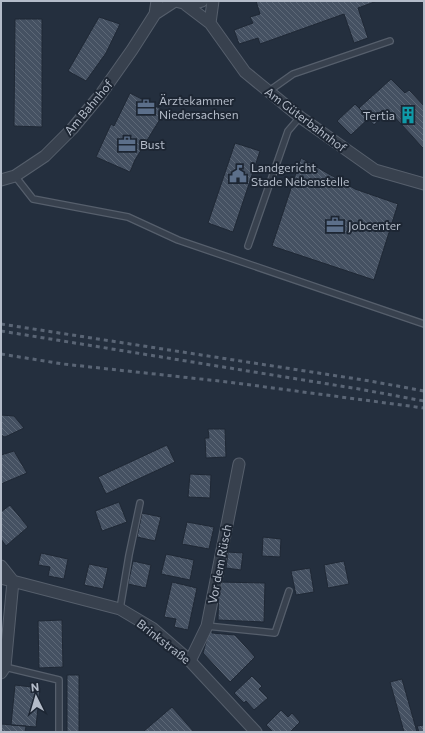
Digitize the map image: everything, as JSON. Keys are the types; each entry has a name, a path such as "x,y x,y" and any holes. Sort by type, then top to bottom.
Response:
{"street":[{"name":"Am Bahnhof","path":"1,180 15,176 45,156 72,129 101,94 132,50 155,14 157,1"},
{"path":"179,2 192,4 202,1"},
{"path":"210,23 213,1"},
{"name":"Am Bahnhof","path":"155,14 179,2"},
{"name":"Am Güterbahnhof","path":"179,2 210,23 245,72 300,117 375,170 424,184"},
{"name":"Vor dem Rüsch","path":"190,661 207,626 239,464"},
{"path":"1,566 13,581 3,670"},
{"name":"Brinkstraße","path":"1,578 120,609 152,628 190,661 256,732"}],"lane":[{"path":"269,91 293,74 390,41"},
{"path":"248,246 288,131 300,117"},
{"path":"15,176 33,199 128,217 178,240 424,324"},
{"path":"120,609 140,503"},
{"path":"207,626 275,632 289,591"},
{"path":"3,670 59,680 59,732"}],"building":[{"path":"256,1 377,1 358,8 368,38 354,43 344,14 260,44 258,38 239,44 234,30 253,23 250,17 260,14"},
{"path":"99,17 120,24 106,53 86,81 68,71"},
{"path":"15,19 42,19 42,127 14,126"},
{"name":"Tertia","path":"391,79 405,93 409,90 424,106 424,149 389,111 374,125 359,108"},
{"path":"130,93 165,111 135,160 130,172 96,157 111,124 114,126"},
{"name":"Tertia","path":"355,104 369,118 351,135 337,121"},
{"path":"235,143 260,151 233,232 208,223"},
{"name":"Jobcenter","path":"301,158 355,189 398,204 374,280 272,246"},
{"path":"1,415 14,416 24,428 5,437 1,435"},
{"path":"208,429 225,429 226,457 206,458 205,438 209,438"},
{"path":"167,445 175,462 106,494 98,477"},
{"path":"14,451 27,473 1,484 1,455"},
{"path":"190,474 211,475 210,498 188,497"},
{"path":"119,502 127,522 102,531 95,511"},
{"path":"10,505 28,527 6,546 1,539 1,512"},
{"path":"142,513 161,517 155,541 137,537"},
{"path":"187,522 214,527 209,549 182,544"},
{"path":"263,537 281,539 280,557 262,556"},
{"path":"228,552 243,553 241,570 226,568"},
{"path":"41,553 68,559 64,579 48,576 50,567 38,565"},
{"path":"166,554 194,560 190,580 161,574"},
{"path":"133,561 151,565 146,588 128,584"},
{"path":"344,561 349,584 328,588 324,565"},
{"path":"89,564 108,568 103,589 84,585"},
{"path":"310,568 314,592 296,595 291,571"},
{"path":"172,582 197,588 188,630 174,627 176,619 164,617"},
{"path":"219,582 265,583 264,622 218,620"},
{"path":"62,620 63,667 39,668 38,621"},
{"path":"209,631 212,631 212,633 235,635 255,657 230,682 203,653"},
{"path":"67,675 79,675 79,732 67,732"},
{"path":"252,676 262,686 259,689 268,698 254,710 246,701 244,703 234,693"},
{"path":"402,679 417,732 404,732 390,682"},
{"path":"15,685 40,688 36,727 11,725"},
{"path":"172,707 194,732 144,731"},
{"path":"281,710 288,717 292,713 300,722 290,732 273,732 266,725"},
{"path":"1,724 26,726 25,732 1,732"},
{"path":"424,725 424,732 419,732 417,726"}],"railway":[{"path":"1,324 370,381 424,391"},
{"path":"1,331 359,389 424,401"},
{"path":"1,354 63,364 228,382 424,408"}],"place":[{"name":"Ärztekammer Niedersachsen","path":"146,107"},
{"name":"Tertia","path":"408,115"},
{"name":"Bust","path":"127,144"},
{"name":"Landgericht Stade Nebenstelle","path":"238,174"},
{"name":"Jobcenter","path":"335,225"}]}
